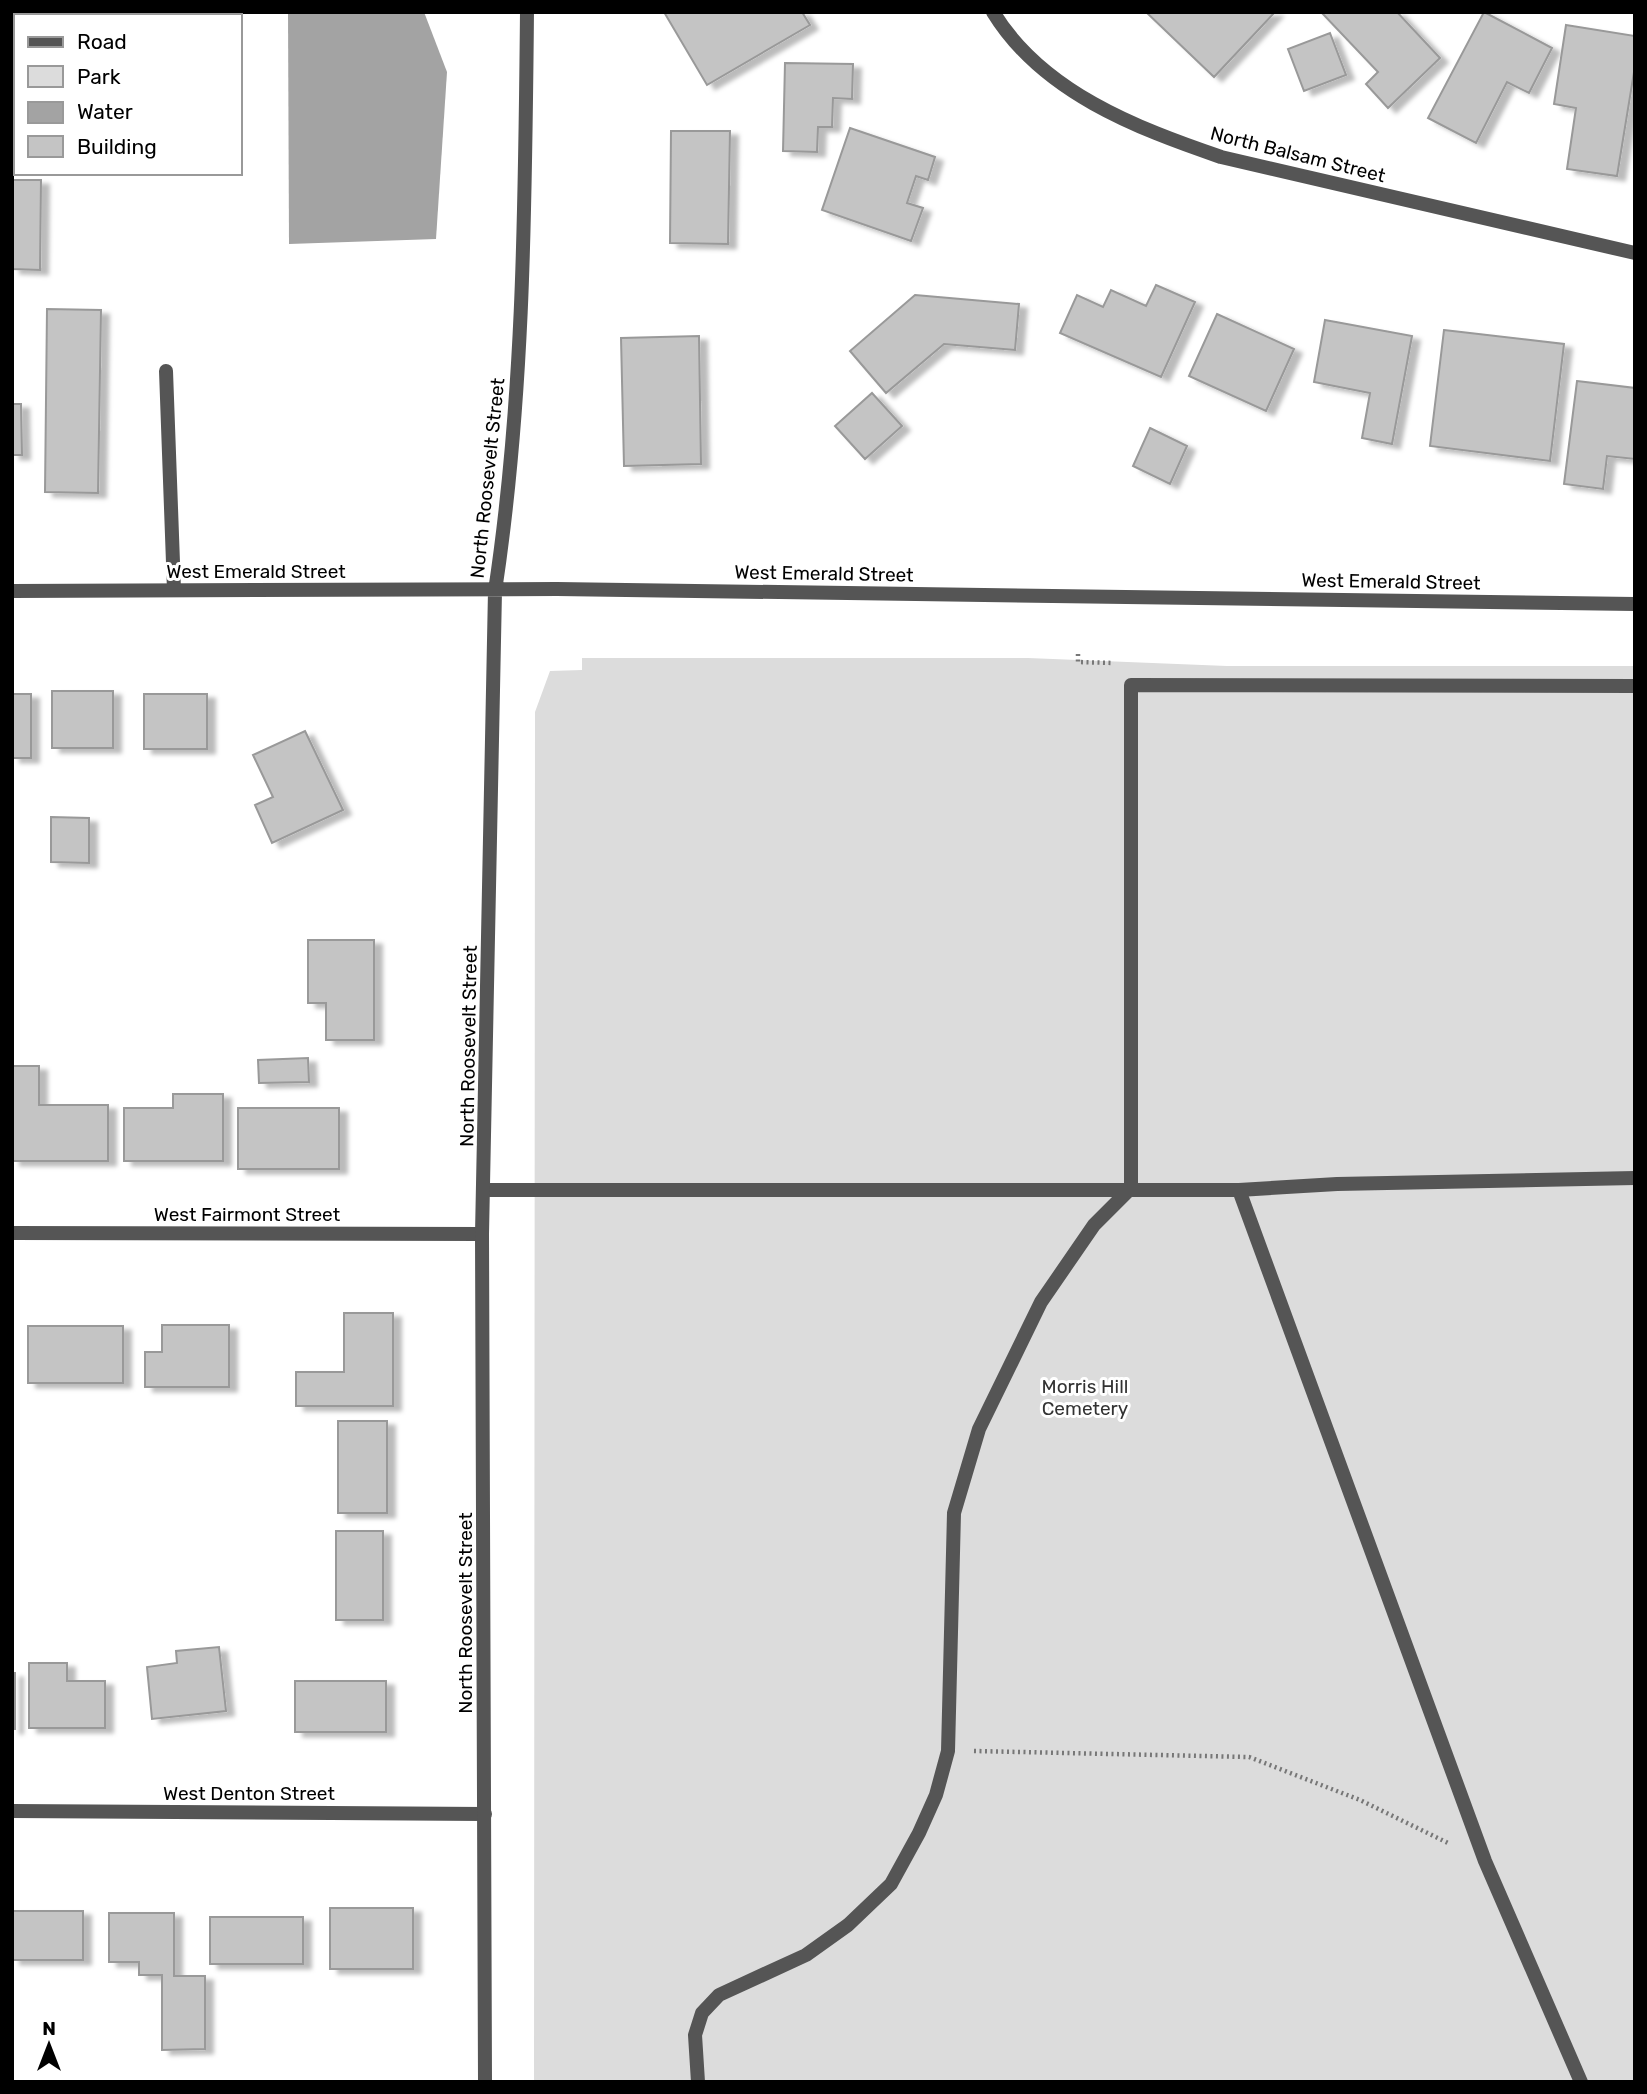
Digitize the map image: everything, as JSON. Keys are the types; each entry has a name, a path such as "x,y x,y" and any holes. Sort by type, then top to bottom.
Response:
{"street":[{"name":"North Roosevelt Street","path":"485,2082 482,1234 495,591 506,523 524,277 527,12"},
{"name":"North Balsam Street","path":"993,12 1003,29 1043,72 1096,105 1159,136 1221,157 1635,253"},
{"path":"166,371 174,590"},
{"name":"West Emerald Street","path":"12,591 557,589 1635,604"},
{"path":"698,2082 695,2035 702,2013 719,1995 806,1955 848,1925 891,1884 936,1795 948,1751 954,1513 979,1429 1041,1302 1094,1225 1131,1188 1130,685 1635,686"},
{"path":"484,1191 1131,1188 1238,1190 1337,1184 1635,1178"},
{"path":"1238,1190 1485,1861 1581,2082"},
{"name":"West Fairmont Street","path":"12,1233 482,1234"},
{"name":"West Denton Street","path":"12,1811 485,1814"}],"path":[{"path":"1078,654 1078,662 1119,663"},
{"path":"948,1751 1249,1757 1360,1800 1485,1861"}],"green space":[{"name":"Morris Hill Cemetery","path":"582,658 1028,658 1227,666 1635,666 1635,2082 534,2082 535,712 550,671 582,670"}],"water":[{"path":"288,12 424,12 447,72 436,239 289,244"}],"building":[{"path":"12,12 31,12 14,14 12,108"},
{"path":"664,12 802,12 810,25 707,85"},
{"path":"1146,12 1275,12 1214,77"},
{"path":"1321,12 1397,12 1440,58 1388,108 1366,84 1378,72"},
{"path":"1484,12 1552,48 1529,93 1507,82 1476,143 1428,118"},
{"path":"1566,25 1635,36 1635,66 1617,176 1567,169 1576,108 1554,104"},
{"path":"1330,33 1346,75 1304,91 1288,49"},
{"path":"785,63 853,64 852,99 833,98 832,127 818,127 817,152 783,151"},
{"path":"850,128 935,157 928,180 916,176 907,203 923,208 911,241 822,210"},
{"path":"671,131 730,131 728,244 670,243"},
{"path":"12,180 41,180 40,270 12,269"},
{"path":"1156,285 1195,302 1161,377 1060,333 1077,295 1103,307 1111,290 1146,306"},
{"path":"915,295 1019,304 1015,350 944,344 886,393 850,351"},
{"path":"47,309 101,310 98,493 45,492"},
{"path":"1217,314 1294,349 1266,411 1189,376"},
{"path":"1325,320 1412,336 1392,444 1362,438 1370,393 1314,382"},
{"path":"1444,330 1564,344 1550,461 1430,446"},
{"path":"699,336 701,464 624,466 621,338"},
{"path":"1577,381 1635,388 1635,459 1607,456 1603,489 1564,484"},
{"path":"872,393 902,426 865,459 835,426"},
{"path":"12,404 21,404 22,455 12,455"},
{"path":"1150,428 1187,446 1170,484 1133,466"},
{"path":"52,691 113,691 113,748 52,748"},
{"path":"12,694 31,694 31,758 12,758"},
{"path":"144,694 207,694 207,749 144,749"},
{"path":"305,731 343,810 272,843 255,805 273,797 253,755"},
{"path":"51,817 89,818 89,863 51,862"},
{"path":"308,940 374,940 374,1040 326,1040 326,1003 308,1003"},
{"path":"308,1058 309,1082 259,1083 258,1060"},
{"path":"12,1066 39,1066 39,1105 108,1105 108,1161 12,1161"},
{"path":"173,1094 223,1094 223,1161 124,1161 124,1108 173,1108"},
{"path":"238,1108 339,1108 339,1169 238,1169"},
{"path":"344,1313 393,1313 393,1406 296,1406 296,1372 344,1372"},
{"path":"162,1325 229,1325 229,1387 145,1387 145,1352 162,1352"},
{"path":"28,1326 123,1326 123,1383 28,1383"},
{"path":"338,1421 387,1421 387,1513 338,1513"},
{"path":"336,1531 383,1531 383,1620 336,1620"},
{"path":"219,1647 226,1711 152,1719 147,1667 177,1663 176,1651"},
{"path":"29,1663 67,1663 67,1681 105,1681 105,1728 29,1728"},
{"path":"12,1673 15,1673 15,1729 12,1729"},
{"path":"295,1681 386,1681 386,1732 295,1732"},
{"path":"330,1908 413,1908 413,1969 330,1969"},
{"path":"12,1911 83,1911 83,1960 12,1960"},
{"path":"109,1913 174,1913 174,1976 205,1976 205,2049 162,2050 162,1975 139,1975 139,1962 109,1962"},
{"path":"210,1917 303,1917 303,1964 210,1964"}]}
